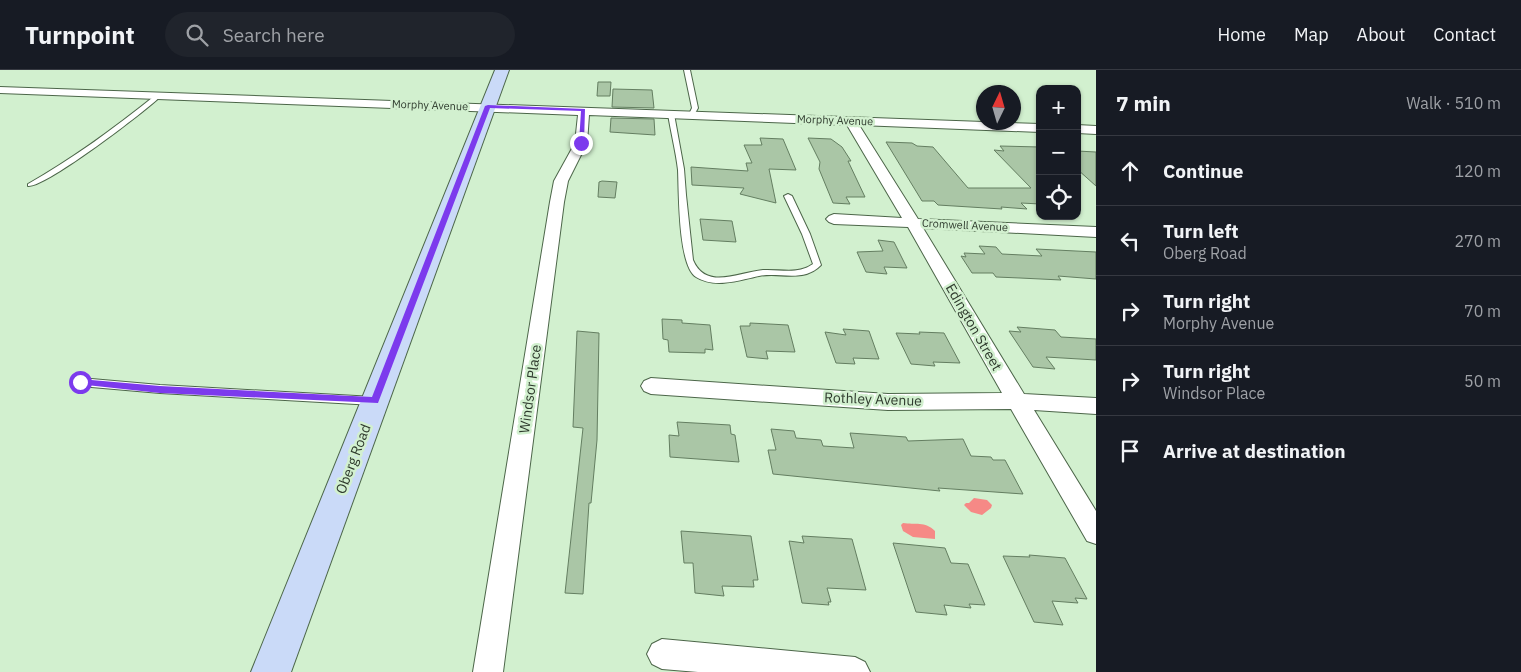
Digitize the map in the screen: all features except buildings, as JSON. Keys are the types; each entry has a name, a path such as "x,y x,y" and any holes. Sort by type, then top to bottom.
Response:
{"street":[{"name":"Oberg Road","path":"271,672 502,70"},
{"name":"Morphy Avenue","path":"0,90 488,106 1036,128"},
{"name":"Windsor Place","path":"488,672 557,202 561,181 581,143 584,110"},
{"name":"Edington Street","path":"851,121 914,222 1016,401 1096,533"},
{"path":"1081,129 1096,130"},
{"name":"Cromwell Avenue","path":"834,219 1096,232"},
{"name":"Rothley Avenue","path":"651,386 888,402 1016,401 1096,406"},
{"path":"662,654 855,672"}],"lane":[{"path":"687,70 695,108 692,114"},
{"path":"30,185 59,170 86,152 159,95"},
{"path":"671,114 681,169 689,260 693,270 700,276 717,280 735,279 762,273 792,274 808,271 817,265 806,234 788,196"},
{"path":"80,382 160,390 375,401"}],"shaded area":[{"path":"974,498 987,500 992,505 991,508 982,515 971,512 964,505"},
{"path":"903,523 920,524 931,528 935,531 935,539 913,537 903,531 901,525"}],"route":[{"path":"80,382 160,390 375,401 488,106 584,110 581,143"}]}
